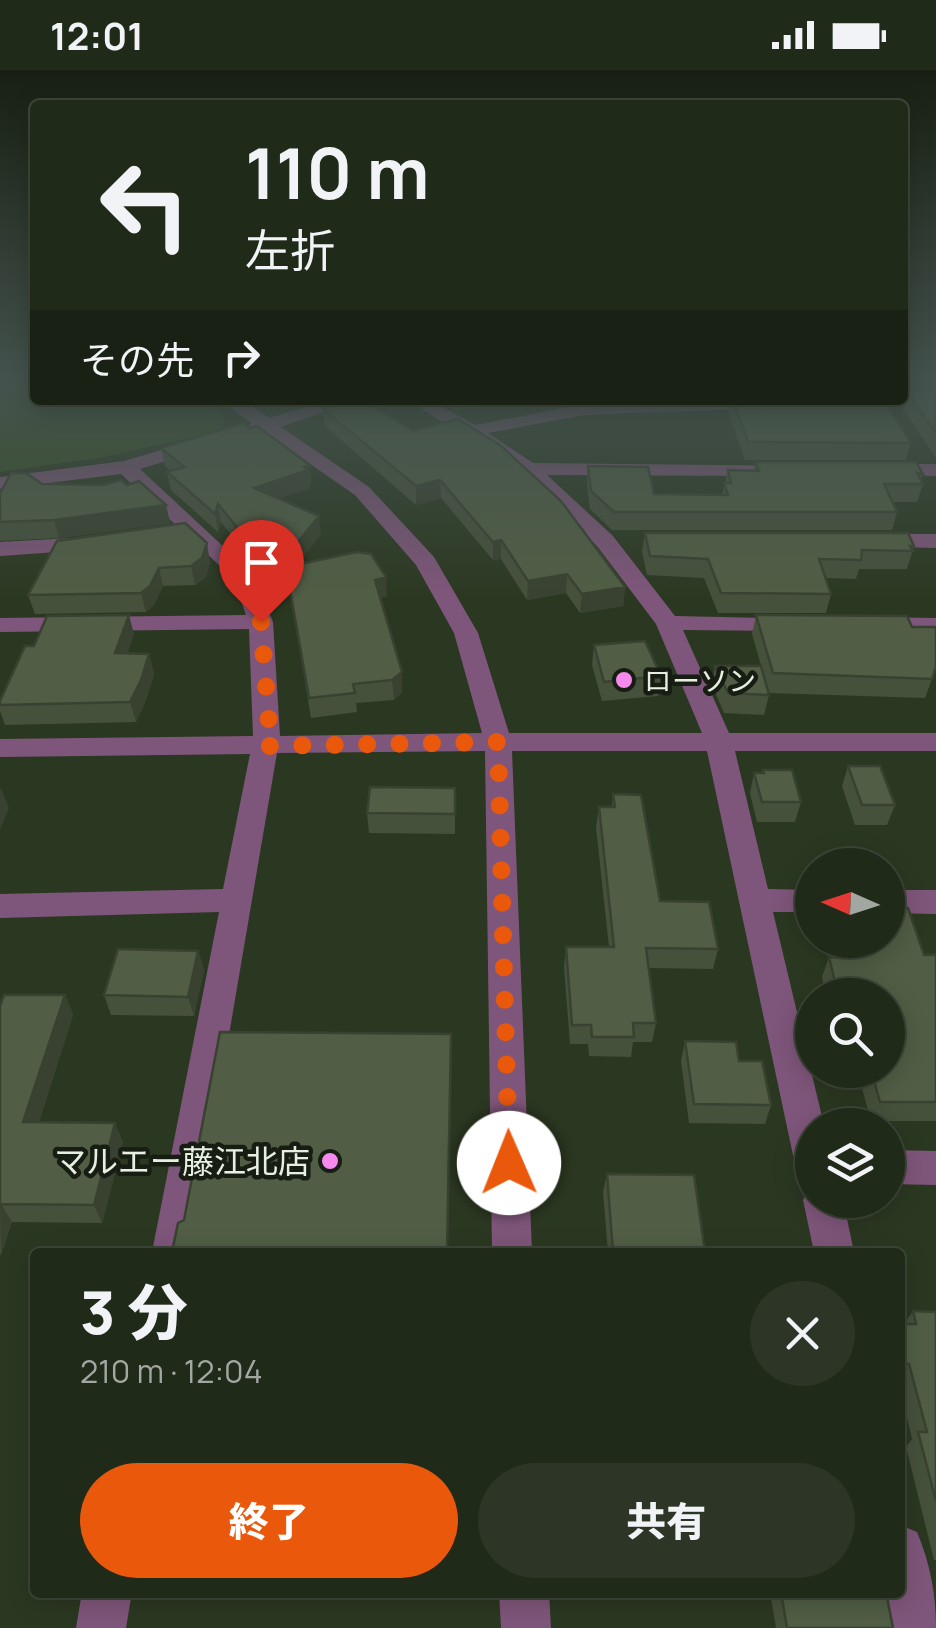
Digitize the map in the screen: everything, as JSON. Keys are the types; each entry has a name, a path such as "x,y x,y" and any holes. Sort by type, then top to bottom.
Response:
{"street":[{"path":"0,483 126,467 174,453"},
{"path":"304,453 362,492 426,562 466,633 498,742 512,1248"},
{"path":"505,453 530,470 606,541 668,622 719,741 801,1108"},
{"path":"126,467 243,575 261,622 269,724 173,1248"},
{"path":"530,470 808,470"},
{"path":"848,470 929,470"},
{"path":"163,534 198,530"},
{"path":"606,541 636,540"},
{"path":"856,541 936,541"},
{"path":"0,549 59,549 111,542"},
{"path":"0,625 261,622"},
{"path":"668,622 936,625"},
{"path":"0,748 936,742"},
{"path":"0,906 238,900"},
{"path":"755,900 795,901"},
{"path":"905,902 936,902"},
{"path":"905,1167 936,1168"},
{"path":"826,1218 833,1248"},
{"path":"101,1628 107,1598"},
{"path":"524,1598 526,1628"}],"green space":[{"path":"0,453 123,453 104,457 0,472"}],"building":[{"path":"167,453 293,453 310,465 304,467 308,470 254,488 319,516 281,563 269,548 256,551 218,504 215,514 167,472 184,467"},
{"path":"376,453 508,453 561,501 625,587 582,594 567,574 528,581 501,540 493,542 440,480 416,486"},
{"path":"755,462 916,462 923,474 917,473 923,484 884,484 897,512 614,512 591,491 588,466 648,467 654,494 728,495 724,483 731,483 728,470 759,471"},
{"path":"11,473 26,473 42,484 104,485 121,480 127,485 139,481 166,505 54,520 0,522 0,490"},
{"path":"185,523 207,543 202,558 191,566 159,568 150,586 141,593 28,595 57,541"},
{"path":"645,533 908,533 914,546 910,546 913,551 862,550 861,560 819,559 831,594 721,593 708,559 650,556"},
{"path":"357,552 371,554 386,577 375,580 402,672 392,680 353,684 355,693 309,698 286,567"},
{"path":"129,615 115,653 149,654 130,702 0,705 25,646 34,646 47,616"},
{"path":"756,615 907,616 912,627 936,627 936,667 932,679 773,673"},
{"path":"645,641 661,676 604,682 594,645"},
{"path":"715,666 761,666 769,695 728,693"},
{"path":"848,766 880,766 895,805 862,805"},
{"path":"763,770 792,770 801,802 762,802 754,773 764,773"},
{"path":"370,787 455,788 455,814 367,813"},
{"path":"613,794 641,795 660,901 709,902 718,949 646,948 656,1023 633,1023 634,1037 592,1037 591,1025 572,1025 566,947 614,947 599,807 615,807"},
{"path":"908,908 924,955 936,955 936,1102 880,1102 876,1088 905,1088 905,978 834,978 829,958 905,958"},
{"path":"118,949 198,951 188,997 104,995"},
{"path":"4,995 65,995 23,1122 115,1123 94,1205 1,1204 0,1208 0,1006"},
{"name":"マルエー藤江北店","path":"220,1032 451,1034 447,1248 173,1248 178,1223 184,1220"},
{"path":"685,1041 736,1042 739,1061 762,1061 771,1105 694,1104"},
{"path":"607,1174 694,1175 704,1248 613,1248"},
{"path":"913,1311 936,1312 936,1501 918,1432 927,1432 909,1364 905,1363 905,1324 916,1324"},
{"path":"782,1598 887,1598 893,1628 787,1628"}],"place":[{"name":"ローソン","path":"624,680"},
{"name":"マルエー藤江北店","path":"330,1161"}],"route":[{"path":"261,622 269,724 265,746 498,742 509,1163"}]}
